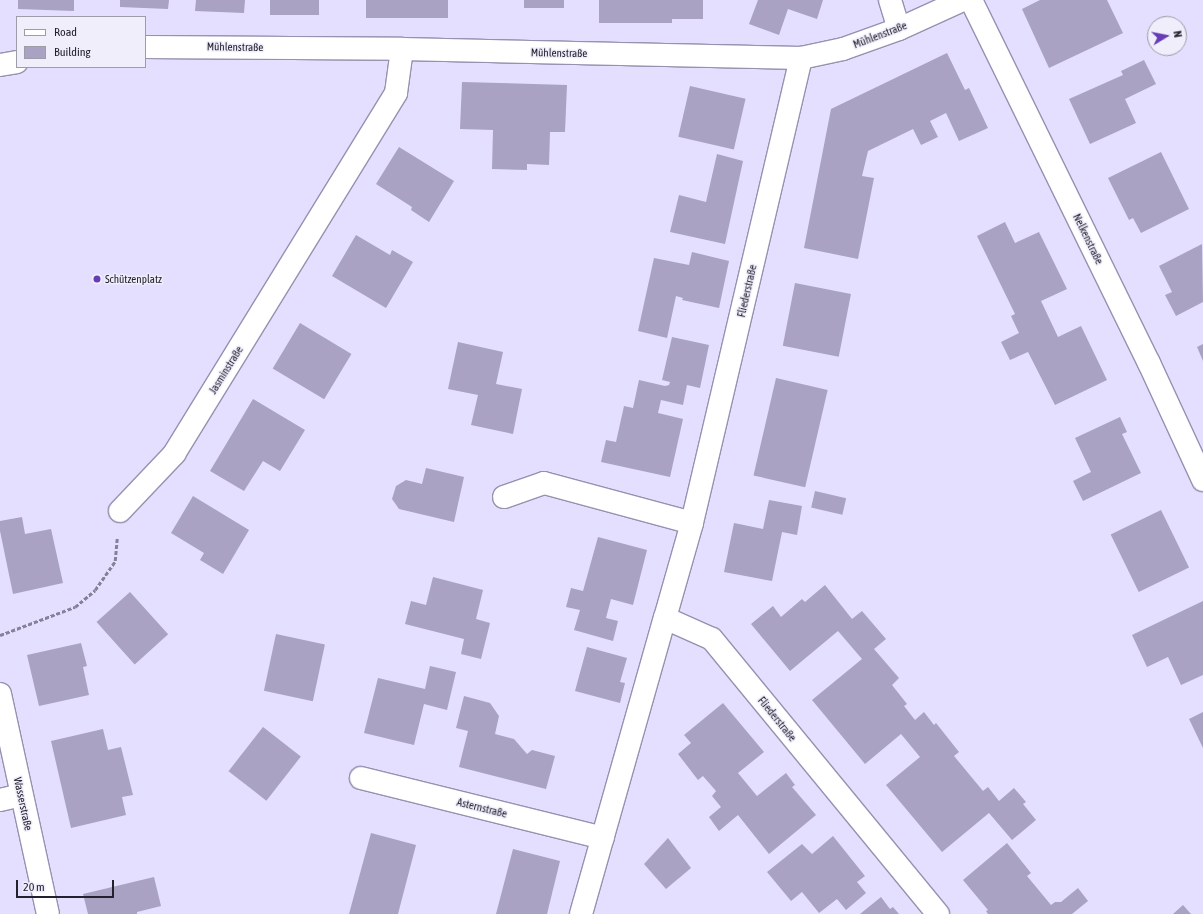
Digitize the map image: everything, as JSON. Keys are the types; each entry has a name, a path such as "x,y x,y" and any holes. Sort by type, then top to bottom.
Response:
{"street":[{"path":"890,0 899,28"},
{"name":"Mühlenstraße","path":"146,47 402,49 802,58 843,49 899,28 963,0"},
{"name":"Nelkenstraße","path":"971,0 1149,363 1203,480"},
{"name":"Jasminstraße","path":"120,512 174,454 396,93 402,49"},
{"name":"Fliederstraße","path":"802,58 692,524 665,618 712,639 938,914"},
{"path":"0,65 16,62"},
{"path":"504,497 544,483 692,524"},
{"path":"581,914 665,618"},
{"name":"Wasserstraße","path":"0,694 48,914"},
{"name":"Asternstraße","path":"361,778 603,838"},
{"path":"0,800 21,795"}],"path":[{"path":"0,635 75,607 95,590 115,561 120,512"}],"building":[{"path":"18,0 74,0 74,11 18,9"},
{"path":"120,0 169,0 168,9 120,7"},
{"path":"196,0 245,0 244,13 195,11"},
{"path":"270,0 319,0 319,15 270,15"},
{"path":"366,0 448,0 448,18 366,18"},
{"path":"524,0 564,0 564,8 524,8"},
{"path":"599,0 703,0 703,19 672,19 672,23 599,23"},
{"path":"758,0 823,0 817,19 788,9 779,35 749,24"},
{"path":"1040,0 1107,0 1123,33 1049,68 1022,9"},
{"path":"947,53 965,90 969,88 988,128 959,141 946,113 930,121 938,137 921,145 913,129 868,151 862,176 874,178 858,259 804,248 831,109"},
{"path":"1144,60 1156,84 1125,99 1136,123 1090,144 1069,99 1123,75 1121,71"},
{"path":"462,82 567,85 565,132 550,132 549,165 527,164 527,170 492,169 493,130 460,129"},
{"path":"690,86 746,99 734,149 678,137"},
{"path":"399,147 454,181 429,222 411,210 412,207 376,184"},
{"path":"1161,152 1189,209 1141,233 1133,218 1129,220 1108,178"},
{"path":"717,154 743,161 725,244 670,232 679,195 706,202"},
{"path":"1005,222 1015,243 1039,232 1067,289 1041,301 1058,337 1081,326 1107,380 1055,405 1028,352 1010,360 1001,342 1019,333 1011,316 1015,314 977,236"},
{"path":"356,235 390,255 392,250 413,262 386,308 332,276"},
{"path":"1202,244 1203,302 1176,316 1165,295 1172,292 1159,266"},
{"path":"692,252 729,261 719,308 682,300 683,298 676,296 667,338 638,331 654,258 689,265"},
{"path":"795,283 851,294 839,357 783,346"},
{"path":"300,323 351,354 324,399 273,368"},
{"path":"672,337 709,345 700,388 687,385 683,405 661,400 658,413 683,419 670,477 601,462 606,440 616,442 624,406 633,408 639,380 665,386 669,385 670,382 662,380"},
{"path":"458,342 503,352 496,384 522,389 513,434 471,425 478,395 448,389"},
{"path":"1203,344 1203,361 1197,347"},
{"path":"776,378 828,390 805,487 754,475"},
{"path":"253,399 305,430 280,471 263,461 244,491 210,471"},
{"path":"1120,417 1127,432 1122,434 1141,473 1083,501 1073,481 1091,472 1075,438"},
{"path":"426,468 464,477 454,522 399,509 392,499 396,486 406,480 422,484"},
{"path":"815,491 846,498 842,515 811,508"},
{"path":"193,496 249,530 223,574 200,560 204,553 171,533"},
{"path":"769,500 802,506 797,535 782,532 772,581 724,572 734,523 763,529"},
{"path":"1161,510 1189,568 1139,592 1111,535"},
{"path":"22,517 25,534 51,529 63,583 13,594 0,531 0,521"},
{"path":"598,537 647,550 633,605 611,599 606,618 618,621 613,641 574,630 580,610 566,607 571,588 583,591"},
{"path":"433,577 483,590 476,619 490,623 481,659 461,654 464,639 405,624 411,601 426,605"},
{"path":"825,585 852,619 862,611 886,639 874,649 899,678 892,685 907,704 904,706 915,720 924,712 934,725 936,723 959,752 954,756 983,791 988,787 999,801 1014,788 1026,802 1023,804 1036,820 1012,840 989,813 942,852 886,785 920,757 901,734 865,764 812,700 862,659 838,631 790,671 751,624 773,606 781,617 802,599 805,602"},
{"path":"130,592 168,634 135,664 97,622"},
{"path":"1203,601 1203,675 1181,685 1168,657 1147,667 1132,635"},
{"path":"276,634 325,644 313,701 264,691"},
{"path":"81,643 87,666 83,667 89,695 39,706 27,655"},
{"path":"587,647 627,658 620,682 625,683 620,703 575,691"},
{"path":"430,666 456,672 447,710 424,704 414,745 364,733 378,678 425,689"},
{"path":"464,696 490,703 499,716 495,734 514,739 527,754 532,750 555,756 546,789 459,767 468,731 456,728"},
{"path":"723,703 764,752 738,773 757,796 786,773 795,785 792,787 816,815 769,854 738,815 719,831 709,817 721,807 712,796 716,791 703,776 698,780 678,754 691,743 684,735"},
{"path":"1203,712 1203,748 1189,719"},
{"path":"263,727 301,757 266,801 229,771"},
{"path":"103,729 108,750 121,747 133,795 122,797 126,815 71,828 51,741"},
{"path":"371,833 416,845 398,914 349,914"},
{"path":"833,836 865,876 857,882 866,893 846,910 837,899 819,913 802,892 791,901 767,872 802,844 812,854"},
{"path":"668,838 691,868 666,889 644,864"},
{"path":"1007,843 1031,873 1027,876 1051,905 1055,902 1061,902 1078,888 1088,901 1072,914 988,914 986,911 988,910 963,880"},
{"path":"513,849 560,861 547,914 496,914"},
{"path":"154,877 161,906 137,912 137,914 88,914 83,894"},
{"path":"881,897 890,909 893,907 899,914 860,914"},
{"path":"1183,905 1191,914 1173,914"}],"place":[{"name":"Schützenplatz","path":"97,279"}]}
